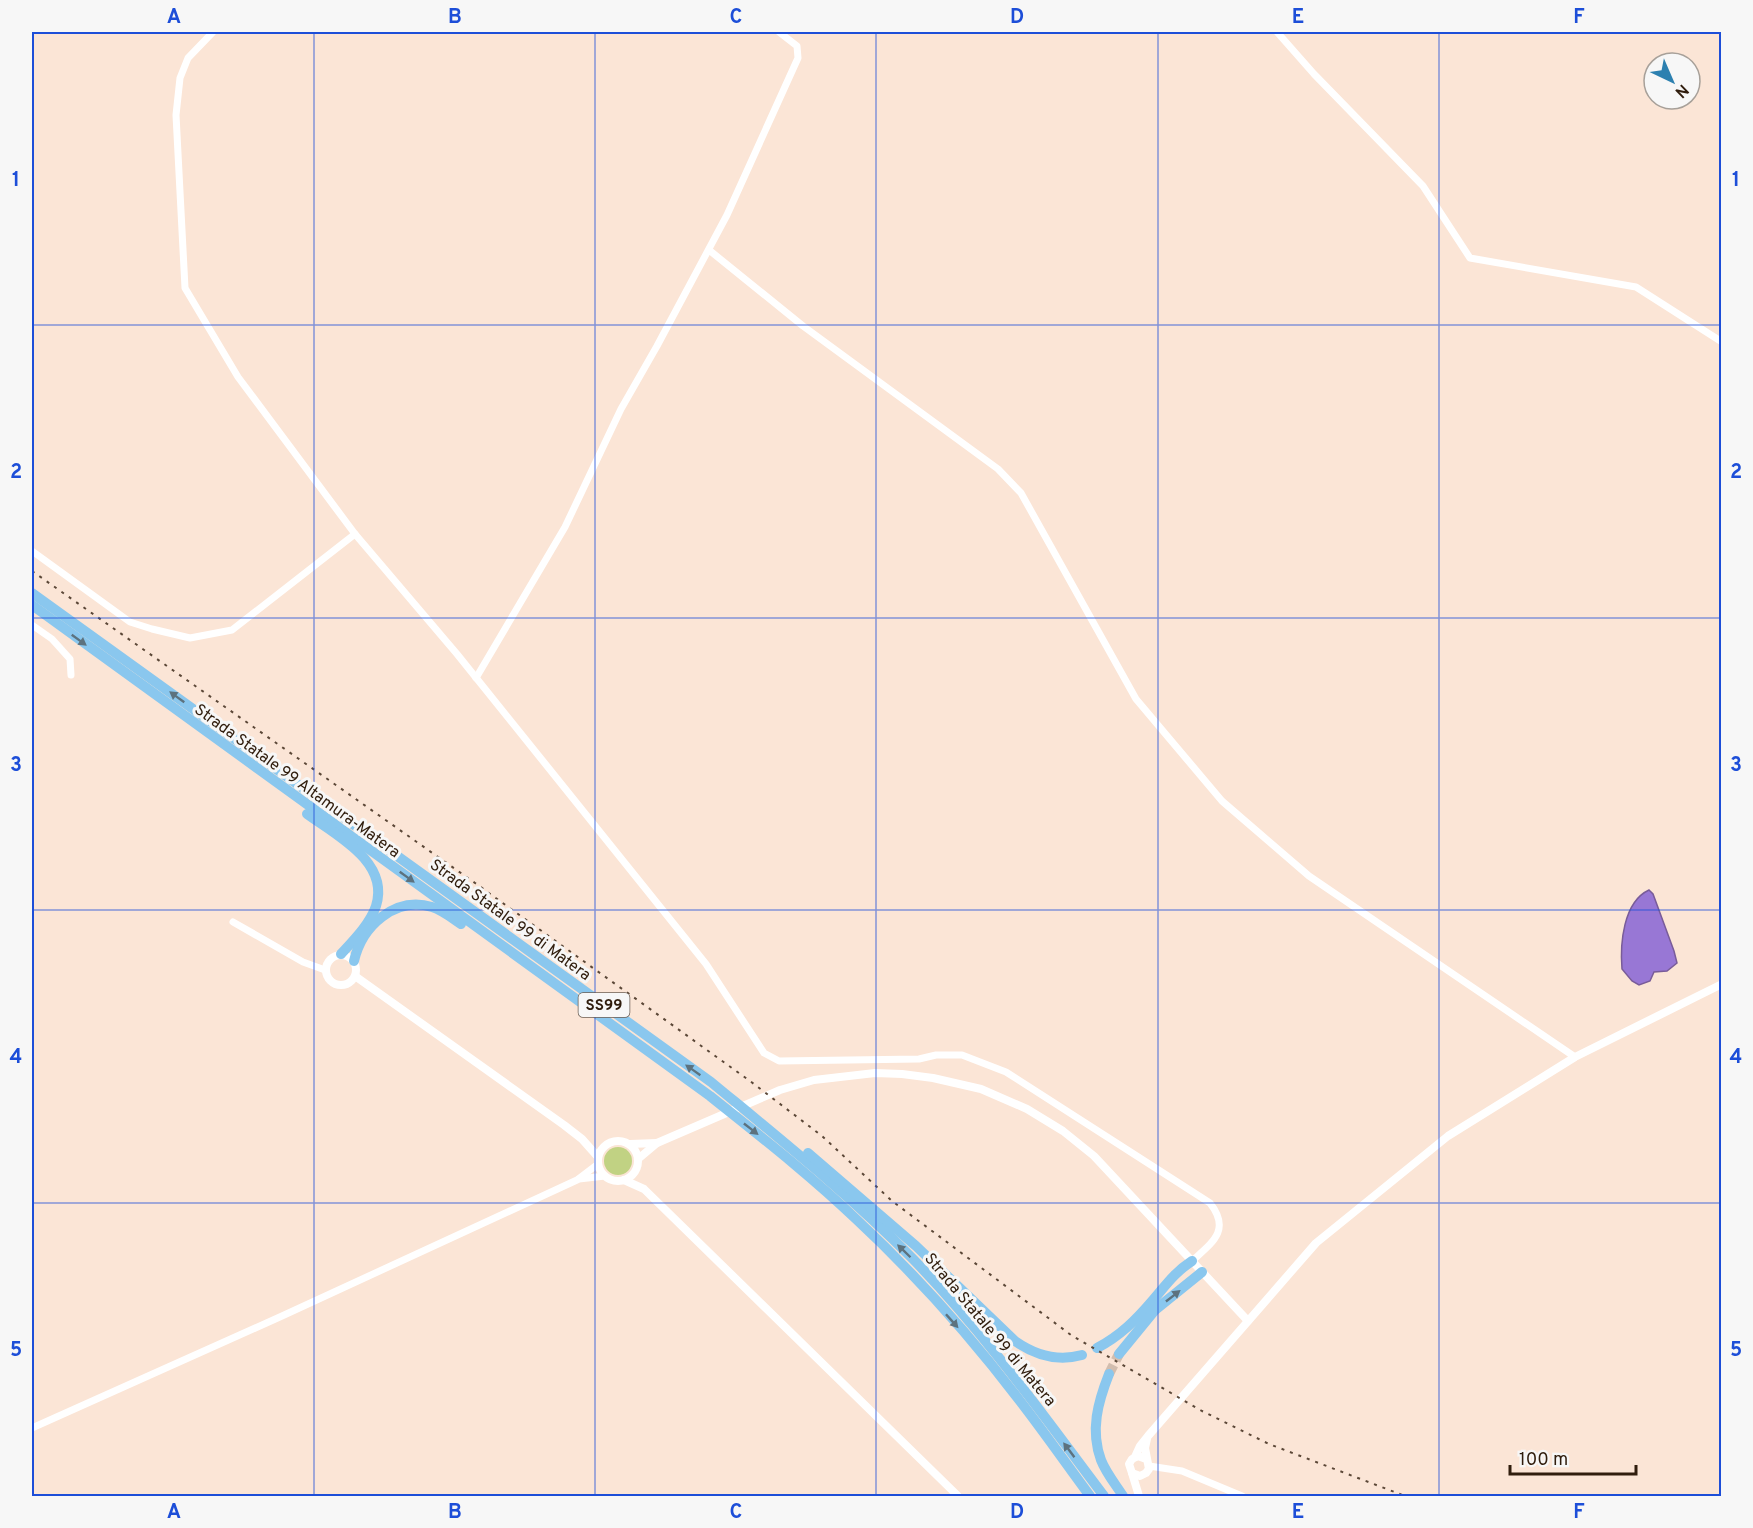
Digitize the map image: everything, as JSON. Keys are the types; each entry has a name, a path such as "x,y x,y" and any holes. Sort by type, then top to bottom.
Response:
{"highway":[{"name":"Strada Statale 99 di Matera","path":"32,593 711,1082 808,1162 913,1260 973,1327 1014,1377 1104,1497"},
{"name":"Strada Statale 99 Altamura-Matera","path":"32,605 710,1096 802,1169 906,1268 964,1333 1019,1399 1090,1497"},
{"path":"150,692 190,726 348,844 370,865 377,878 376,906 355,939 340,954"},
{"path":"354,961 360,941 374,923 388,912 405,905 421,904 444,913 517,965 598,1015"},
{"path":"711,1082 784,1132 844,1182 916,1246 1015,1341 1049,1357 1061,1359 1082,1355"},
{"path":"1096,1348 1113,1340 1125,1330 1170,1278 1192,1261"},
{"path":"1119,1354 1155,1310 1202,1272"},
{"path":"1109,1374 1099,1398 1095,1421 1096,1443 1102,1462 1123,1497"}],"street":[{"path":"213,32 188,58 180,78 176,115 185,288 238,377 355,534 476,678 706,964 764,1053 779,1061 919,1059 936,1055 962,1055 1006,1072 1210,1203 1221,1222 1218,1232 1209,1246 1192,1261"},
{"path":"476,678 565,527 621,409 727,215 798,58 797,46 779,32"},
{"path":"1277,32 1314,74 1423,186 1470,258 1636,287 1722,342"},
{"path":"709,250 803,326 998,469 1021,493 1136,699 1222,801 1309,876 1575,1057"},
{"path":"32,550 130,622 190,638 232,630 355,534"},
{"path":"32,625 52,639 70,659 71,675"},
{"path":"233,922 303,962 325,970"},
{"path":"340,954 354,961 355,976 348,984 338,985 329,980 325,970 328,961 340,954"},
{"path":"355,976 582,1139 598,1161 605,1176"},
{"path":"1139,1497 1129,1464 1140,1446 1316,1243 1439,1143 1575,1057 1722,984"},
{"path":"582,1139 606,1145 618,1140 630,1144 657,1143 780,1090 813,1080 875,1073 933,1078 981,1089 1027,1109 1063,1131 1094,1156 1248,1321"},
{"path":"624,1180 634,1173 637,1164 657,1143"},
{"path":"630,1144 637,1154 637,1164 644,1189"},
{"path":"577,1180 598,1161 606,1145"},
{"path":"32,1428 577,1180 605,1176 614,1180 624,1180 644,1189 958,1497"},
{"path":"1132,1473 1137,1476 1148,1471 1145,1448 1148,1436"},
{"path":"1135,1457 1141,1456 1148,1462 1182,1472 1242,1497"},
{"path":"1139,1497 1143,1475"}],"green space":[{"path":"618,1147 628,1151 632,1161 628,1171 618,1175 608,1171 604,1161 608,1151"}],"shaded area":[{"path":"1649,890 1653,894 1677,963 1667,971 1654,972 1650,981 1639,985 1632,981 1622,969 1623,936 1634,904"}],"tunnel":[{"path":"1109,1374 1119,1354"}],"railway":[{"path":"32,571 475,883 750,1081 822,1136 892,1201 1071,1335 1202,1411 1269,1444 1405,1496"}]}
